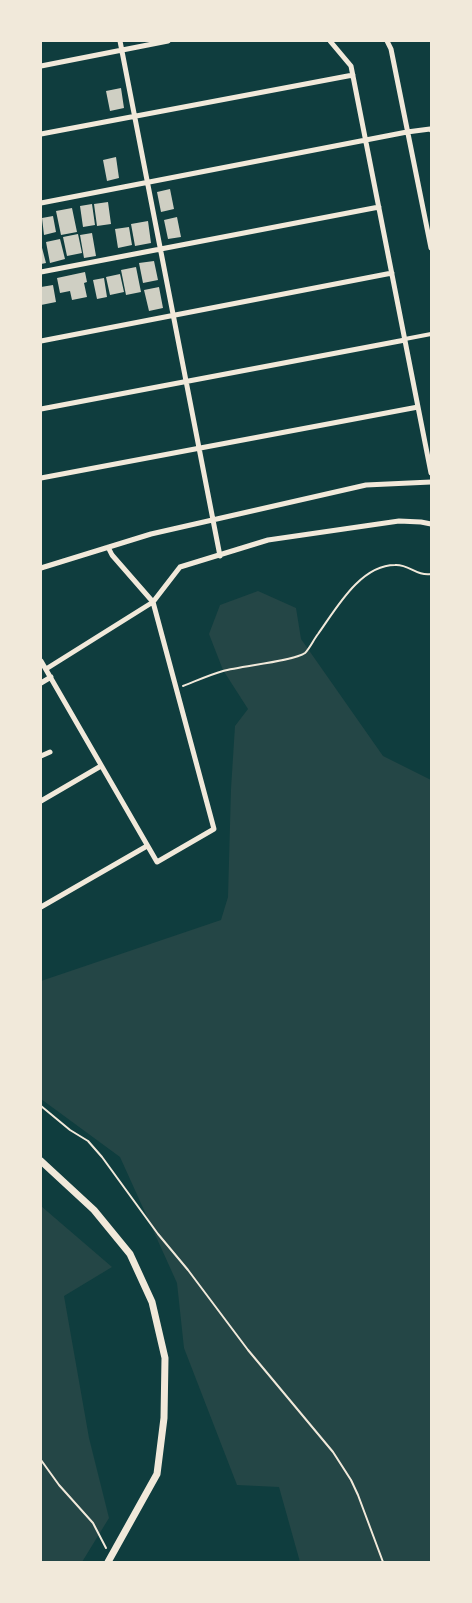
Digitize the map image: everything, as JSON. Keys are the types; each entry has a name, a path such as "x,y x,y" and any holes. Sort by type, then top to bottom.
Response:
{"street":[{"path":"120,41 220,556"},
{"path":"41,66 168,41"},
{"path":"330,41 352,66 431,473"},
{"path":"387,41 391,49 431,248"},
{"path":"41,134 353,75"},
{"path":"41,203 408,132 431,130"},
{"path":"41,272 379,206"},
{"path":"41,341 392,273"},
{"path":"41,409 431,334"},
{"path":"41,478 418,407"},
{"path":"41,568 151,534 366,486 431,482"},
{"path":"46,669 153,602 180,567 268,540 399,521 431,524"},
{"path":"41,661 157,862 214,829 153,602 112,555 108,547"},
{"path":"41,683 51,678"},
{"path":"41,756 50,752"},
{"path":"41,801 102,766"},
{"path":"41,907 147,846"},
{"path":"41,1161 94,1210 130,1254 152,1302 165,1358 164,1418 157,1474 110,1559"}],"path":[{"path":"176,689 224,670 289,658 304,653 345,596 360,580 376,568 395,565 406,567 423,575 431,574"},
{"path":"41,1106 70,1130 88,1141 102,1157 158,1234 188,1270 248,1350 333,1452 358,1495 383,1562"},
{"path":"41,1460 59,1485 93,1523 110,1559"}],"shaded area":[{"path":"258,591 296,608 301,639 383,756 431,780 431,1562 300,1562 279,1487 237,1485 184,1348 177,1283 120,1157 41,1099 41,981 221,920 228,897 235,726 248,709 223,670 209,634 220,605"},
{"path":"41,1206 112,1267 64,1296 89,1438 109,1518 82,1562 41,1562"}],"building":[{"path":"121,88 124,108 110,111 106,91"},
{"path":"116,157 119,178 107,181 103,160"},
{"path":"170,189 174,209 161,212 157,192"},
{"path":"108,202 111,224 97,226 94,204"},
{"path":"92,204 95,225 83,227 80,206"},
{"path":"72,208 77,232 61,235 56,211"},
{"path":"53,216 56,232 44,235 42,218"},
{"path":"177,217 181,237 168,239 164,220"},
{"path":"148,221 151,243 135,246 131,224"},
{"path":"129,227 132,245 118,248 115,229"},
{"path":"92,233 96,256 84,258 80,235"},
{"path":"78,234 82,253 67,256 63,237"},
{"path":"60,239 65,259 50,263 46,242"},
{"path":"41,244 46,263 41,264"},
{"path":"154,261 158,280 143,283 139,263"},
{"path":"136,267 141,292 126,295 121,270"},
{"path":"85,272 87,282 84,283 87,297 72,300 70,291 60,293 57,278"},
{"path":"120,274 124,292 110,295 106,277"},
{"path":"104,278 107,297 97,299 93,280"},
{"path":"53,285 56,302 41,305 41,287"},
{"path":"159,287 163,308 149,311 144,290"}]}
